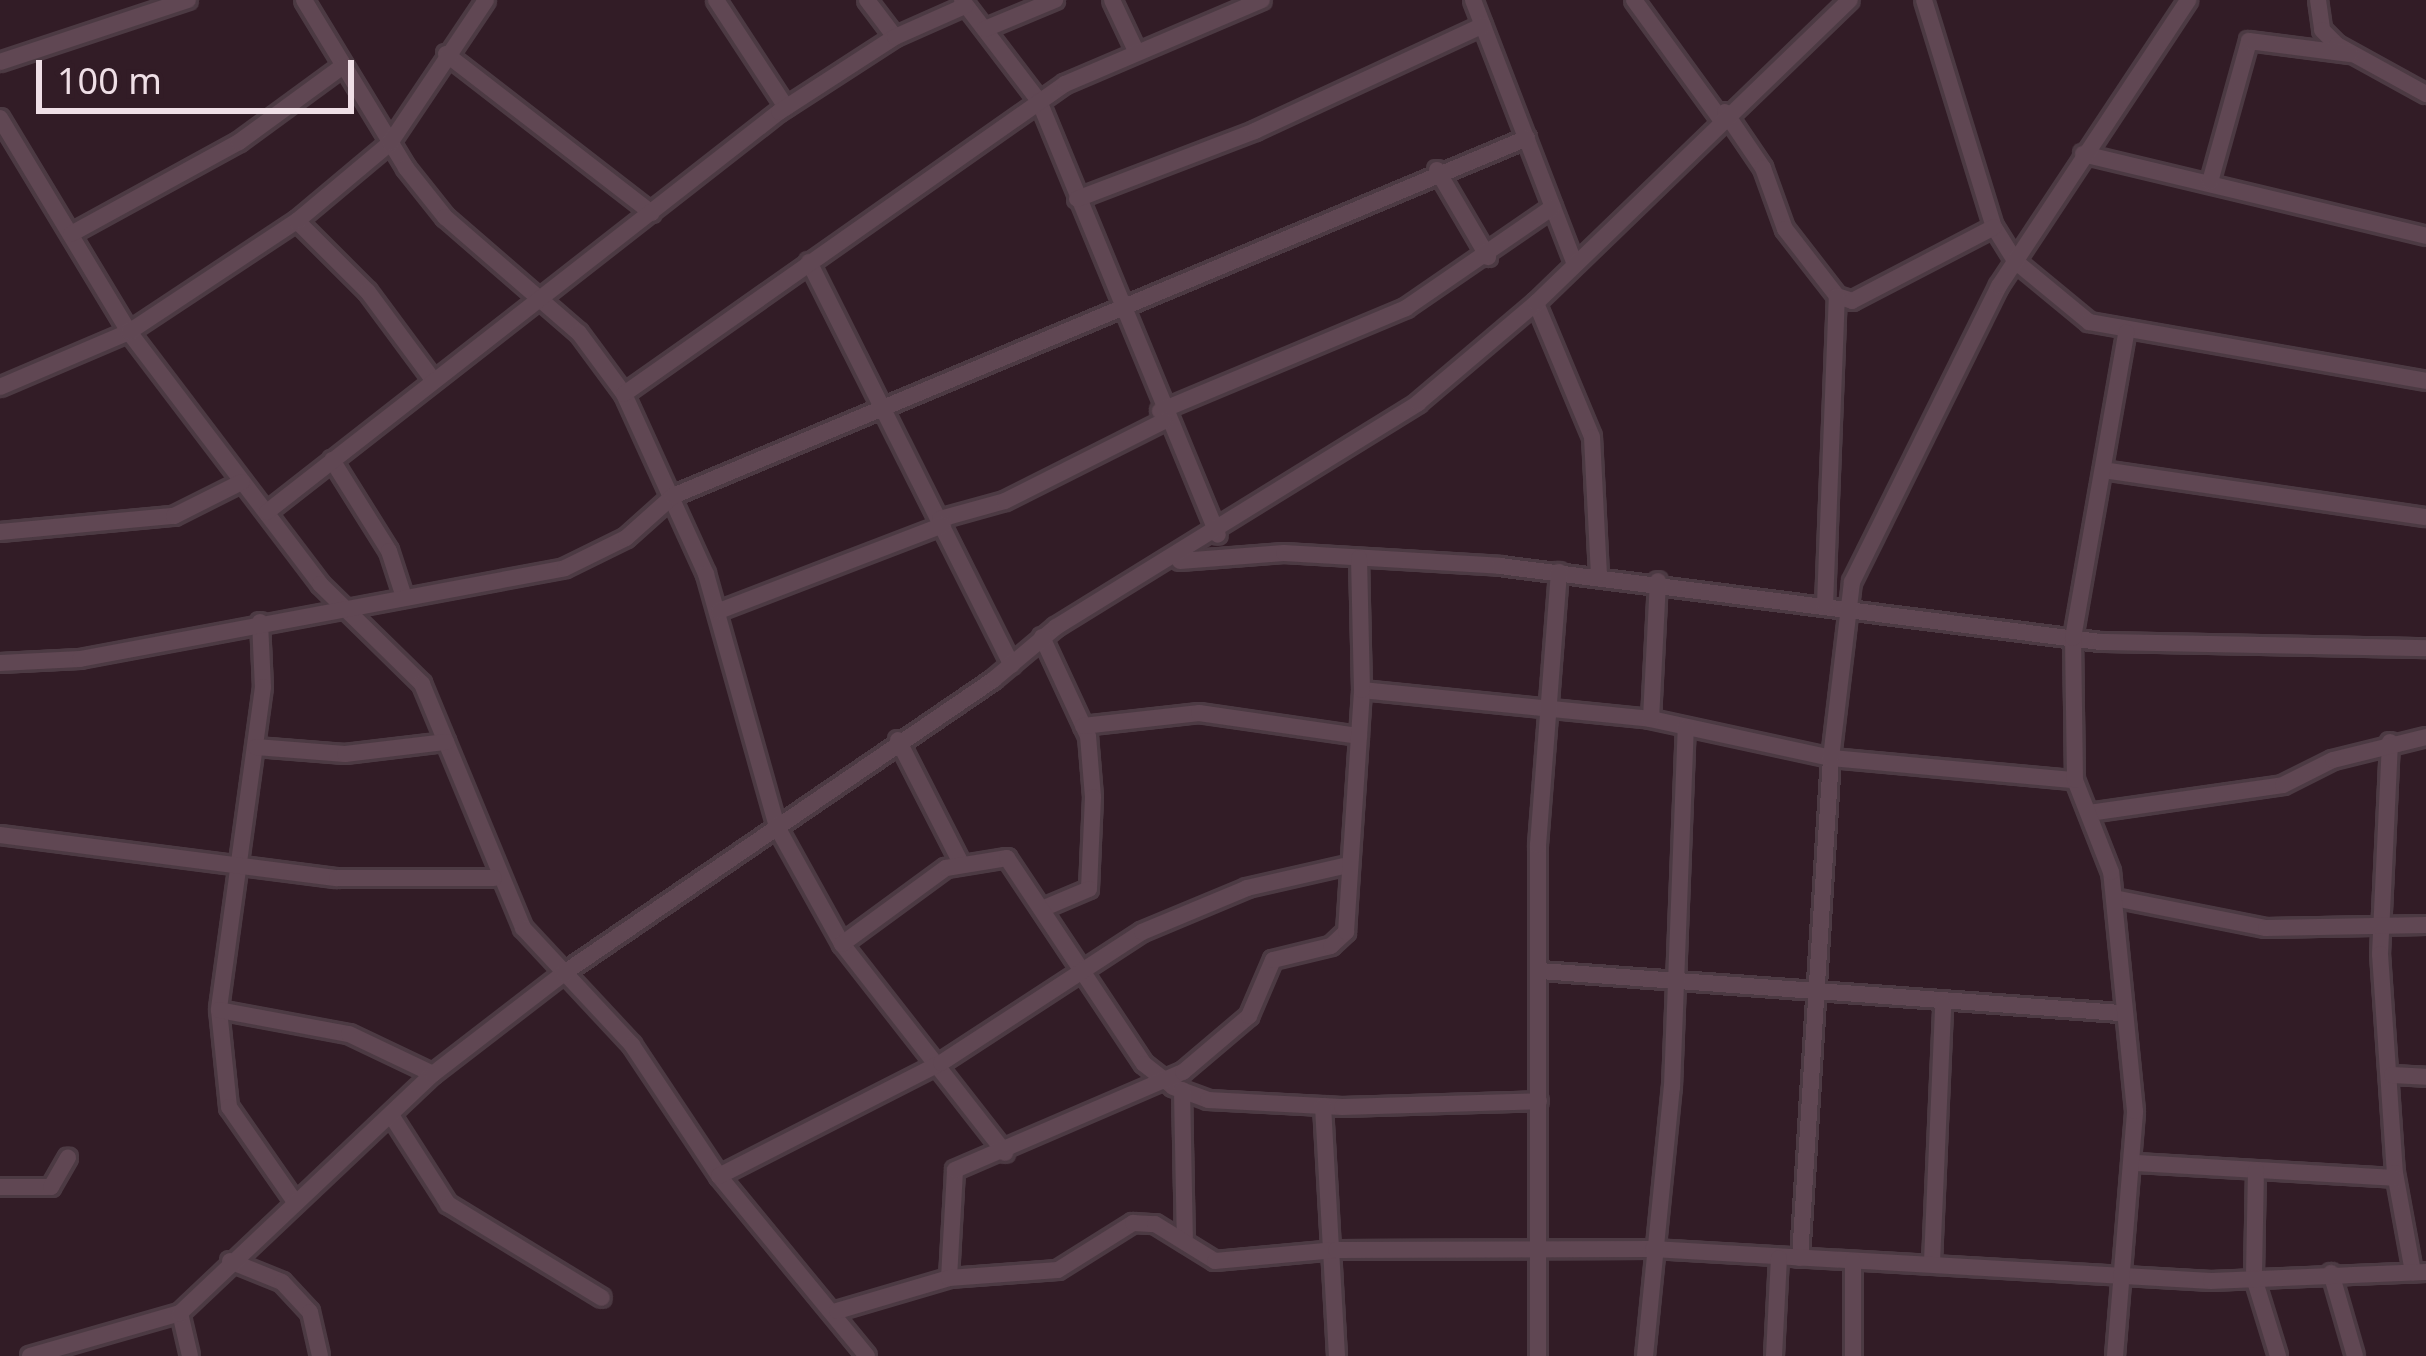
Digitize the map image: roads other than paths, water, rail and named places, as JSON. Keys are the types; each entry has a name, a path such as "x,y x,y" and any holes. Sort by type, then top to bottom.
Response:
{"street":[{"path":"0,62 188,0"},
{"path":"304,0 340,68 445,217 543,300 624,394 674,496 719,611 777,826 842,944 941,1063 1006,1153"},
{"path":"0,387 129,332 297,221 390,143 486,0"},
{"path":"716,0 786,107"},
{"path":"867,0 895,38"},
{"path":"985,29 1055,0"},
{"path":"1112,0 1136,51"},
{"path":"624,394 1039,101 1136,51 1262,0"},
{"path":"1473,0 1575,264"},
{"path":"1634,0 1763,168 1785,230 1837,296 1852,301 1994,226"},
{"path":"30,1356 180,1313 293,1199 433,1074 564,973 1012,664 1042,637 1218,535 1418,403 1536,303 1825,8 1850,0"},
{"path":"1924,0 1994,226 2015,261 2089,322 2126,333 2426,380"},
{"path":"1800,1258 1831,758 1846,608 1867,546 2015,261 2188,0"},
{"path":"2318,0 2322,30 2350,54 2426,94"},
{"path":"267,512 786,107 895,38 963,3 1039,101 1162,416 1218,535"},
{"path":"1077,199 1256,131 1483,25"},
{"path":"2210,182 2249,41 2350,54"},
{"path":"446,54 652,213"},
{"path":"71,234 239,142 340,68"},
{"path":"0,118 129,332 242,482 346,608 422,684 494,878 564,973 632,1045 719,1176 837,1312 867,1356"},
{"path":"0,663 80,659 581,562 674,496 1324,228 1437,170 1527,138"},
{"path":"2083,154 2426,236"},
{"path":"1437,170 1488,257"},
{"path":"719,611 1005,501 1162,416 1406,308 1488,257 1553,207"},
{"path":"297,221 368,292 433,380"},
{"path":"808,262 888,409 1012,664"},
{"path":"1825,605 1837,296"},
{"path":"1536,303 1592,436 1599,575"},
{"path":"2115,1356 2136,1163 2114,898 2075,780 2073,638 2126,333"},
{"path":"332,460 389,551 403,594"},
{"path":"2104,470 2426,517"},
{"path":"0,532 174,516 242,482"},
{"path":"1173,562 1359,558 1658,581 2073,638 2426,648"},
{"path":"949,1278 955,1170 1006,1153 1162,1082 1249,1016 1273,960 1339,941 1343,866 1360,736 1359,558"},
{"path":"1538,1356 1543,704 1559,572"},
{"path":"1651,719 1658,581"},
{"path":"260,622 256,747 219,1010 229,1107 293,1199"},
{"path":"1042,637 1083,726 1091,885 1044,908"},
{"path":"1362,690 1543,704 1651,719 1831,758 2075,780"},
{"path":"1083,726 1198,713 1360,736"},
{"path":"1645,1356 1676,981 1686,727"},
{"path":"2089,813 2283,785 2390,742 2426,737"},
{"path":"898,740 962,865"},
{"path":"256,747 344,754 446,742"},
{"path":"837,1312 949,1278 1058,1270 1133,1223 1185,1243 1215,1261 1336,1250 1653,1249 1932,1262 2120,1278 2420,1272 2396,1178 2380,925 2390,742"},
{"path":"0,835 240,868 438,884 494,878"},
{"path":"842,944 895,898 962,865 1013,860 1162,1082 1182,1090 1323,1106 1539,1101"},
{"path":"719,1176 941,1063 1142,932 1247,888 1343,866"},
{"path":"2114,898 2266,928 2426,925"},
{"path":"1540,971 1943,1005 2120,1013"},
{"path":"1932,1262 1943,1005"},
{"path":"219,1010 350,1034 433,1074"},
{"path":"2392,1075 2426,1076"},
{"path":"1182,1090 1185,1243"},
{"path":"1323,1106 1336,1250 1337,1356"},
{"path":"391,1115 448,1204 602,1298"},
{"path":"0,1187 51,1186 68,1157"},
{"path":"2136,1163 2396,1178"},
{"path":"2256,1170 2254,1278 2278,1356"},
{"path":"1774,1356 1779,1258"},
{"path":"230,1261 282,1282 310,1312 320,1356"},
{"path":"1853,1261 1853,1356"},
{"path":"2331,1273 2354,1356"},
{"path":"180,1313 190,1356"}]}
